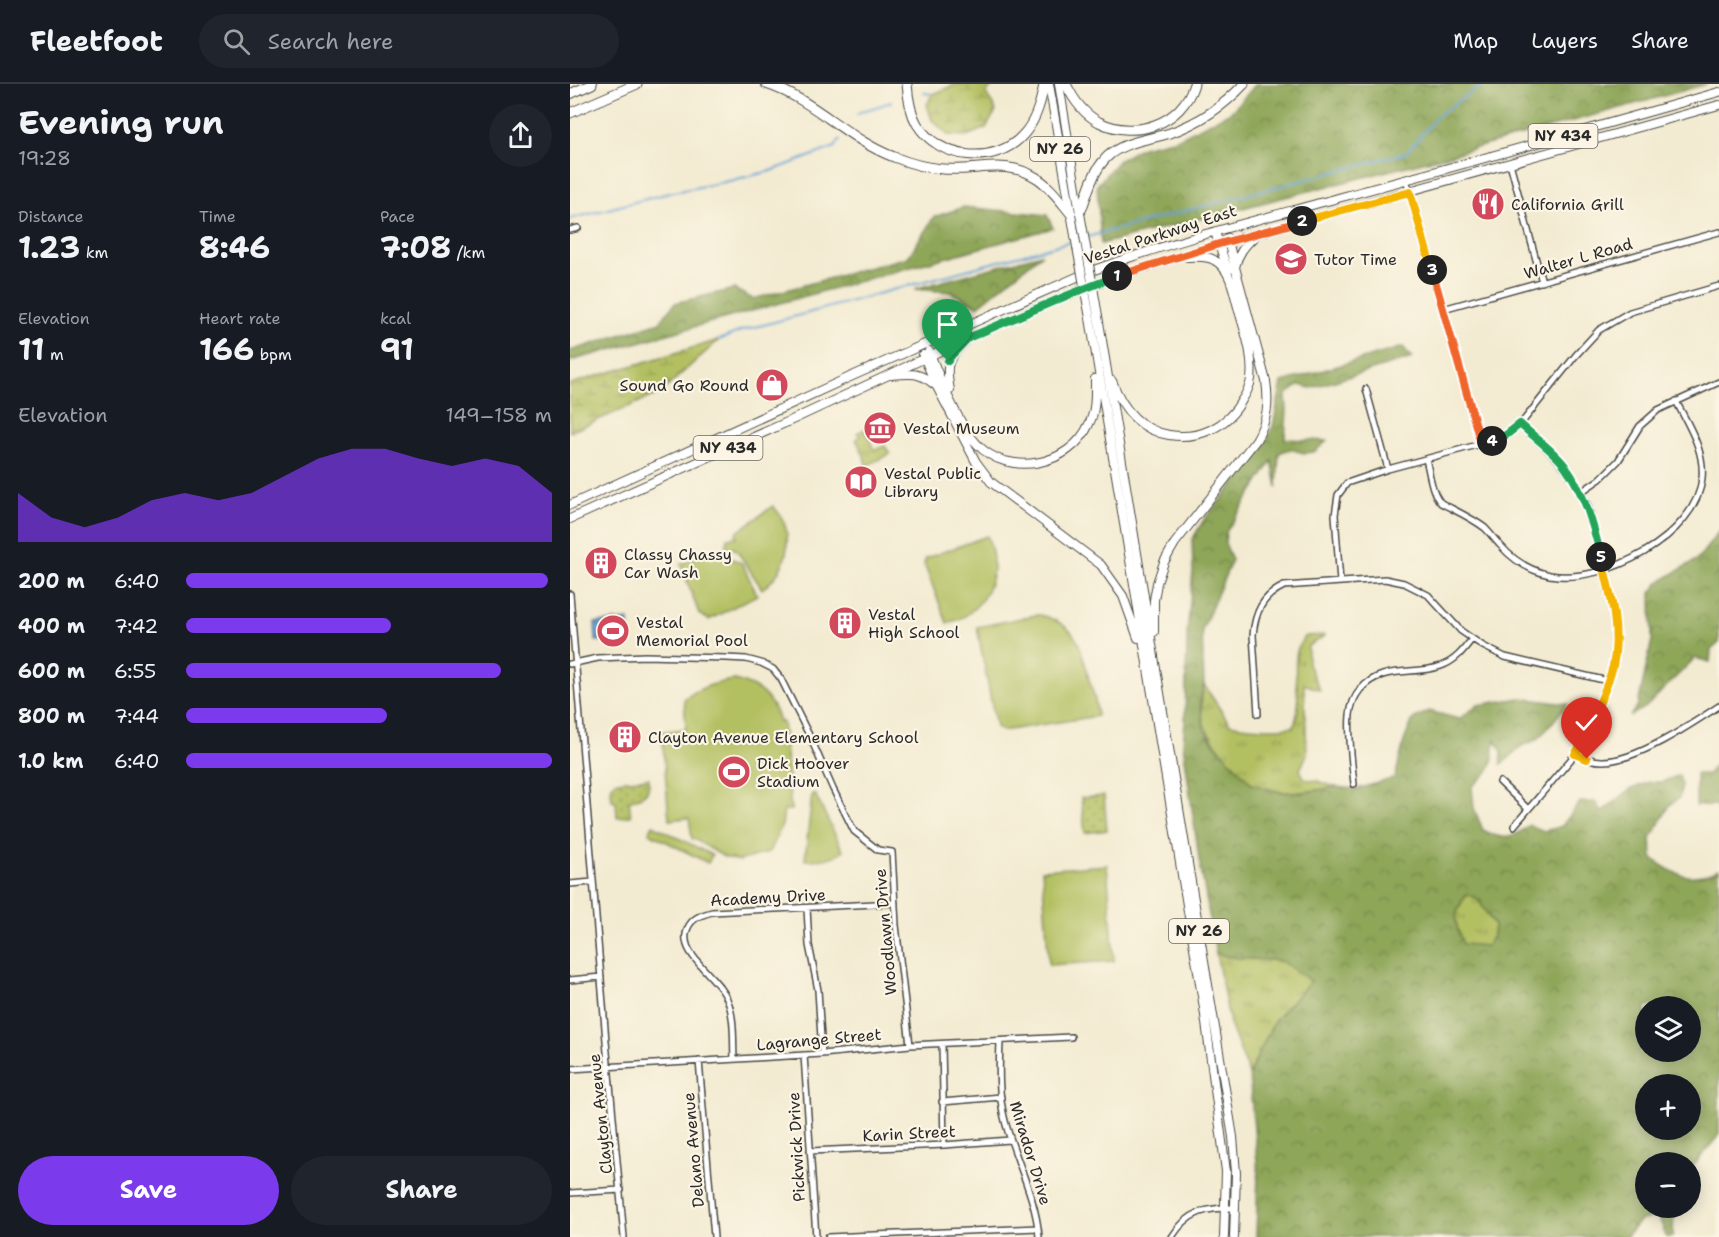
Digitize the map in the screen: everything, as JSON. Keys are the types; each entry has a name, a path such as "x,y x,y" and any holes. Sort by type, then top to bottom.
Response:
{"highway":[{"path":"570,94 592,84"},
{"path":"570,112 637,84"},
{"path":"766,84 795,96 869,146 892,157 920,166 944,169 1003,166 1022,170 1043,182 1076,214 1086,199 1089,184 1095,173 1105,159 1115,151 1127,144 1170,133 1189,125 1213,111 1244,84"},
{"path":"907,84 910,108 924,133 938,145 972,156 1002,150 1019,140 1035,117 1041,102 1044,84"},
{"path":"1066,84 1075,101 1094,118 1114,128 1133,130 1148,128 1166,120 1186,101 1194,84"}],"main road":[{"name":"NY 26","path":"1049,84 1076,214 1094,317 1150,659 1233,1137 1236,1173 1234,1237"},
{"name":"NY 26","path":"1059,84 1076,214"},
{"name":"Vestal Parkway East","path":"570,505 850,377 1086,273 1156,248 1719,92"},
{"name":"Vestal Parkway East","path":"570,519 794,419 927,356 1115,277 1171,258 1719,105"},
{"path":"1150,659 1154,600 1164,562 1175,543 1256,440 1264,425 1267,412 1266,381 1224,243 1225,229"},
{"path":"1215,232 1224,243"},
{"path":"1101,361 1122,404 1134,419 1148,429 1165,435 1182,437 1212,430 1224,422 1235,412 1247,392 1251,378 1249,347 1232,270 1241,249 1258,234"},
{"path":"1171,258 1198,256 1215,260 1232,270"},
{"path":"955,408 946,372 951,356 968,338"},
{"path":"923,345 936,385 975,462 991,482 1101,566 1123,596 1150,659"},
{"path":"927,356 968,435 978,446 994,457 1029,464 1052,459 1068,450 1080,438 1090,423 1094,410 1101,361"},
{"path":"885,376 920,374 936,385"},
{"name":"NY 26","path":"1150,659 1204,1008 1226,1171 1224,1237"}],"street":[{"path":"1510,163 1542,282"},
{"path":"1406,179 1481,444"},
{"path":"570,230 578,228"},
{"name":"Walter L Road","path":"1443,309 1719,232"},
{"path":"1340,582 1336,500 1343,487 1352,480 1506,435 1520,424 1599,330 1630,312 1719,286"},
{"path":"1581,492 1600,479 1618,461 1640,426 1651,415 1719,382"},
{"path":"1366,389 1388,470"},
{"path":"1426,459 1437,499 1487,530 1516,560 1551,575 1574,576 1604,570 1624,563 1652,548 1668,535 1689,512 1699,494 1703,476 1702,461 1698,447 1676,401"},
{"path":"1514,826 1575,754 1590,727 1613,666 1616,634 1614,614 1594,527 1581,492 1557,458 1520,424"},
{"path":"1258,714 1254,623 1259,607 1271,593 1284,586 1385,579 1404,583 1428,595 1472,639 1505,657 1608,681"},
{"name":"Clayton Avenue","path":"570,594 573,663 624,1237"},
{"path":"1353,784 1350,714 1353,701 1361,688 1368,681 1386,673 1440,667 1456,657 1472,639"},
{"name":"Woodlawn Drive","path":"573,663 598,658 645,656 746,659 773,669 781,678 854,831 878,850 892,852 910,1045"},
{"path":"1575,754 1587,759 1603,761 1632,754 1684,729 1719,706"},
{"path":"1500,782 1528,809"},
{"path":"570,884 593,882"},
{"name":"Academy Drive","path":"734,1059 732,1019 727,997 686,945 687,927 693,920 712,912 895,903"},
{"path":"807,908 809,945 818,990 822,1054"},
{"path":"570,980 601,977"},
{"name":"Lagrange Street","path":"570,1069 822,1054 910,1045 1071,1037"},
{"name":"Mirador Drive","path":"1000,1041 999,1071 1004,1118 1036,1214 1038,1237"},
{"path":"942,1044 944,1145"},
{"name":"Pickwick Drive","path":"804,1055 816,1237"},
{"name":"Delano Avenue","path":"699,1061 714,1237"},
{"path":"942,1102 1001,1097"},
{"name":"Karin Street","path":"810,1151 1010,1140"},
{"path":"570,1193 621,1190"},
{"path":"1172,1237 1181,1225 1194,1216 1215,1207 1236,1208"},
{"path":"828,1237 1038,1228"}],"green space":[{"path":"957,84 994,84 986,93 996,111 986,128 967,136 948,135 932,120 927,105 932,94"},
{"path":"1256,84 1707,84 1443,157 1101,244 1097,185 1119,160 1142,147 1177,139 1231,112"},
{"path":"964,207 1047,215 1053,228 570,361 570,351 660,322 675,303 734,289 753,299 908,257 934,217"},
{"path":"1042,254 978,306 950,292 915,289"},
{"path":"719,340 660,393 570,432 570,384"},
{"path":"1403,347 1412,358 1311,388 1299,385 1286,395 1285,439 1327,441 1314,452 1304,453 1290,449 1279,453 1277,487 1272,461 1226,532 1225,543 1232,560 1202,630 1204,685 1200,701 1204,729 1252,784 1280,792 1301,793 1336,787 1357,789 1395,778 1404,741 1413,719 1429,711 1459,719 1478,705 1520,698 1568,704 1540,737 1521,747 1501,764 1502,752 1495,739 1489,771 1472,787 1474,808 1483,830 1496,836 1507,837 1517,834 1529,825 1544,831 1562,826 1580,802 1596,802 1601,812 1631,789 1649,782 1662,782 1679,775 1682,786 1679,798 1670,805 1651,838 1652,858 1668,869 1684,875 1701,876 1719,869 1719,1135 1701,1157 1701,1152 1635,1152 1635,1218 1650,1218 1639,1221 1626,1237 1256,1237 1258,1173 1249,1074 1275,1020 1311,981 1281,961 1229,957 1216,953 1199,859 1183,744 1187,633 1193,571 1192,540 1203,521 1263,449 1273,426 1282,382","holes":["1467,894 1478,899 1494,925 1493,936 1487,946 1463,944 1456,924 1459,907"]},
{"path":"865,429 874,450 885,446 890,454 866,466 856,439 861,436 857,433"},
{"path":"773,506 781,516 785,527 787,550 778,572 762,589 736,549 726,548 727,538 737,537 736,533"},
{"path":"1719,531 1719,643 1711,650 1710,662 1695,658 1646,707 1630,716 1638,705 1652,640 1651,593 1659,582 1698,559"},
{"path":"987,536 993,558 993,569 987,590 982,600 965,616 947,623 924,564 926,558"},
{"path":"715,551 742,563 757,595 709,620 699,614 681,564"},
{"path":"1036,615 1047,617 1063,625 1075,637 1082,652 1097,716 1002,731 996,727 977,627"},
{"path":"1326,635 1308,646 1308,664 1320,690 1304,684 1307,754 1300,770 1305,779 1336,787 1305,792 1286,792 1255,785 1244,777 1218,747 1207,730 1202,711 1204,685 1230,724 1262,728 1293,727 1298,708 1296,658 1298,648 1306,636"},
{"path":"735,680 764,694 773,706 779,722 783,722 791,810 784,810 782,825 769,852 739,861 724,857 692,839 689,818 669,820 662,732 686,729 684,699 708,686"},
{"path":"1719,760 1719,816 1716,805 1696,806 1696,774 1708,774"},
{"path":"649,778 647,792 629,801 631,816 617,817 616,802 612,800 613,785 617,781"},
{"path":"812,794 815,794 843,851 825,859 805,860"},
{"path":"1104,796 1107,830 1085,833 1081,798"},
{"path":"653,825 712,855 708,863 649,833"},
{"path":"1107,865 1114,961 1049,965 1042,870"},
{"path":"1467,894 1478,899 1494,925 1493,936 1487,947 1463,945 1456,919"},
{"path":"1216,953 1229,957 1281,961 1311,981 1275,1020 1249,1074 1230,1024"},
{"path":"1658,1218 1674,1218 1673,1237 1666,1237"}],"water":[{"name":"Vestal Memorial Pool","path":"629,620 630,639 596,641 595,623"}],"waterway":[{"path":"1087,237 1406,153 1438,115 1484,84"},
{"path":"924,93 933,94"},
{"path":"857,114 891,102"},
{"path":"570,219 669,193 771,171 835,147 840,139"},
{"path":"719,340 741,331 1073,241"}],"place":[{"name":"California Grill","path":"1488,204"},
{"name":"Tutor Time","path":"1291,259"},
{"name":"Sound Go Round","path":"772,385"},
{"name":"Vestal Museum","path":"880,428"},
{"name":"Vestal Public Library","path":"861,482"},
{"name":"Classy Chassy Car Wash","path":"601,563"},
{"name":"Vestal High School","path":"845,623"},
{"name":"Vestal Memorial Pool","path":"613,631"},
{"name":"Clayton Avenue Elementary School","path":"625,737"},
{"name":"Dick Hoover Stadium","path":"734,772"}],"route":[{"path":"948,361 968,338 1115,277 1219,244 1410,192 1481,444 1506,435 1520,424 1564,466 1588,506 1614,614 1616,646 1608,681 1590,727 1575,754 1587,759"}]}
